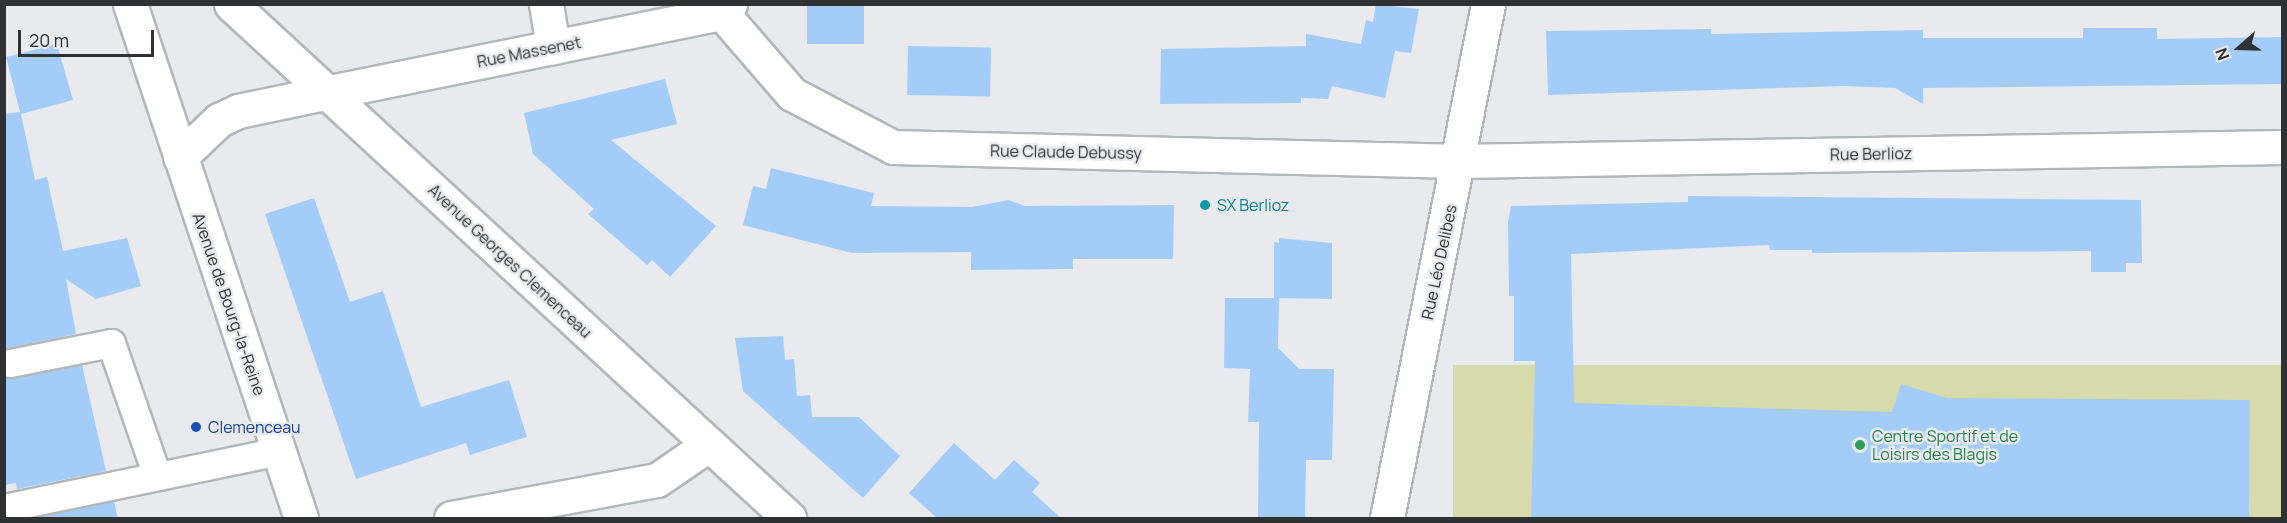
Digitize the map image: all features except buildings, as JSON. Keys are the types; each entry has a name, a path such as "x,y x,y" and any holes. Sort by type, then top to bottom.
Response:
{"street":[{"name":"Avenue de Bourg-la-Reine","path":"130,4 301,519"},
{"name":"Avenue Georges Clemenceau","path":"231,4 789,519"},
{"path":"546,4 554,47"},
{"name":"Rue Léo Delibes","path":"1386,519 1460,161 1488,4"},
{"name":"Rue Massenet","path":"325,93 554,47 726,9"},
{"name":"Rue Claude Debussy","path":"726,9 792,94 893,147 1460,161"},
{"path":"180,157 219,120 238,111 325,93"},
{"name":"Rue Berlioz","path":"1460,161 2283,147"},
{"path":"451,519 657,480 708,445"}],"lane":[{"path":"10,363 111,343 157,476"},
{"path":"4,508 279,451"}],"green space":[{"name":"Centre Sportif et de Loisirs des Blagis","path":"1453,365 2282,365 2282,518 1453,518"}],"place":[{"name":"SX Berlioz","path":"1205,205"},
{"name":"Clemenceau","path":"196,427"},
{"name":"Centre Sportif et de Loisirs des Blagis","path":"1860,445"}]}
